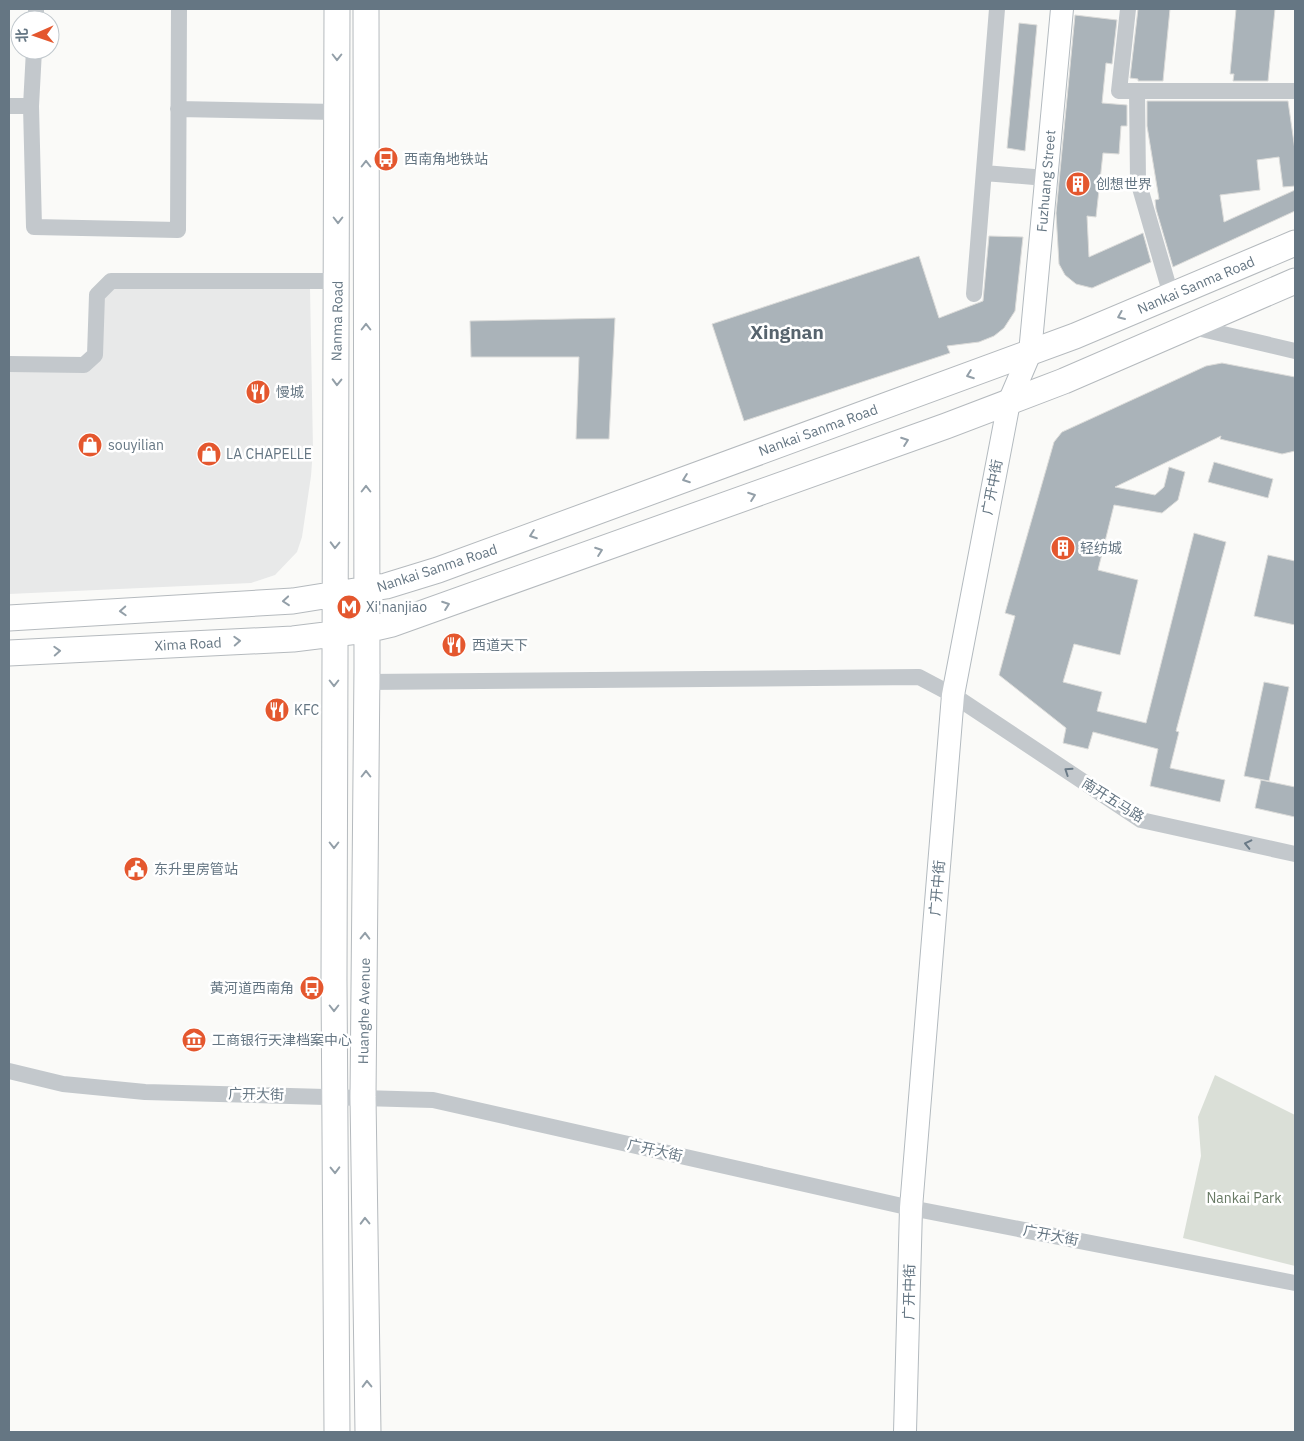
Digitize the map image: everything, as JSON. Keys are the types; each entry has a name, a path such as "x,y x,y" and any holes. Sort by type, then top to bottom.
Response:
{"main road":[{"name":"Nanma Road","path":"334,634 338,281 337,9"},
{"name":"Nanma Road","path":"366,9 366,590"},
{"name":"Nankai Sanma Road","path":"334,596 366,590 438,570 1030,353 1295,243"},
{"path":"366,630 392,624 430,611 1009,402 1295,280"},
{"name":"Huanghe Avenue","path":"366,590 367,682 363,1098 368,1432"},
{"path":"9,618 257,604 334,596"},
{"name":"Xima Road","path":"9,653 293,639 366,630"},
{"path":"334,634 334,1096 338,1432"}],"street":[{"path":"33,60 31,106 34,228 178,230 179,9"},
{"path":"974,294 997,9"},
{"name":"Fuzhuang Street","path":"1030,353 1062,9"},
{"path":"1128,9 1119,91 1295,91"},
{"path":"1137,92 1138,181 1171,295"},
{"path":"9,106 31,106"},
{"path":"178,109 337,112"},
{"path":"984,173 1046,178"},
{"path":"9,364 84,365 95,355 98,295 111,281 338,281"},
{"path":"1189,326 1295,351"},
{"name":"广开中街","path":"905,1432 910,1208 953,694 1009,402 1030,353"},
{"name":"南开五马路","path":"367,682 918,677 953,694 1141,820 1295,854"},
{"name":"广开大街","path":"9,1071 63,1084 145,1092 433,1100 910,1208 1295,1283"}],"shaded area":[{"path":"102,286 310,288 313,449 311,476 302,537 297,552 275,575 251,583 9,594 9,368 98,360"}],"green space":[{"name":"Nankai Park","path":"1215,1075 1295,1115 1295,1266 1183,1238 1201,1156 1198,1117"}],"building":[{"path":"1138,9 1170,9 1163,81 1138,81 1138,79 1130,78"},
{"path":"1236,9 1275,9 1268,81 1233,81 1234,74 1230,74"},
{"path":"1075,15 1117,20 1112,64 1106,63 1102,103 1127,105 1127,126 1121,126 1119,154 1103,153 1096,217 1087,216 1089,257 1143,233 1151,262 1092,288 1076,284 1065,275 1059,264 1056,213"},
{"path":"1019,23 1037,25 1025,151 1007,148"},
{"path":"1147,101 1288,101 1295,150 1295,186 1283,187 1279,157 1257,160 1260,190 1220,195 1224,222 1295,190 1295,211 1173,267 1156,209 1155,200 1159,199 1147,126"},
{"path":"989,236 1023,237 1015,311 1004,328 994,336 979,342 947,346 950,353 744,421 712,324 919,256 939,318 983,301"},
{"path":"615,318 609,439 576,439 579,357 471,357 470,321"},
{"path":"1222,363 1295,377 1295,451 1282,454 1220,439 1221,436 1115,487 1155,495 1164,487 1169,467 1185,472 1178,500 1162,513 1114,505 1098,570 1138,580 1120,655 1074,644 1063,682 1102,692 1097,711 1146,723 1194,533 1226,542 1176,731 1179,732 1170,768 1225,780 1220,802 1150,786 1158,749 1093,732 1088,749 1063,743 1066,728 999,675 1015,616 1005,613 1054,442 1062,432 1206,366"},
{"path":"1214,462 1273,479 1268,498 1208,482"},
{"path":"1268,555 1295,561 1295,625 1254,616"},
{"path":"1264,682 1289,687 1269,781 1244,776"},
{"path":"1261,780 1295,787 1295,817 1255,808"}],"place":[{"name":"西南角地铁站","path":"386,159"},
{"name":"创想世界","path":"1078,184"},
{"name":"慢城","path":"258,392"},
{"name":"souyilian","path":"90,445"},
{"name":"LA CHAPELLE","path":"209,454"},
{"name":"轻纺城","path":"1063,548"},
{"name":"Xi'nanjiao","path":"349,607"},
{"name":"西道天下","path":"454,645"},
{"name":"KFC","path":"277,710"},
{"name":"东升里房管站","path":"136,869"},
{"name":"黄河道西南角","path":"312,988"},
{"name":"工商银行天津档案中心","path":"194,1040"}],"district":[{"name":"Xingnan","path":"787,332"}]}
